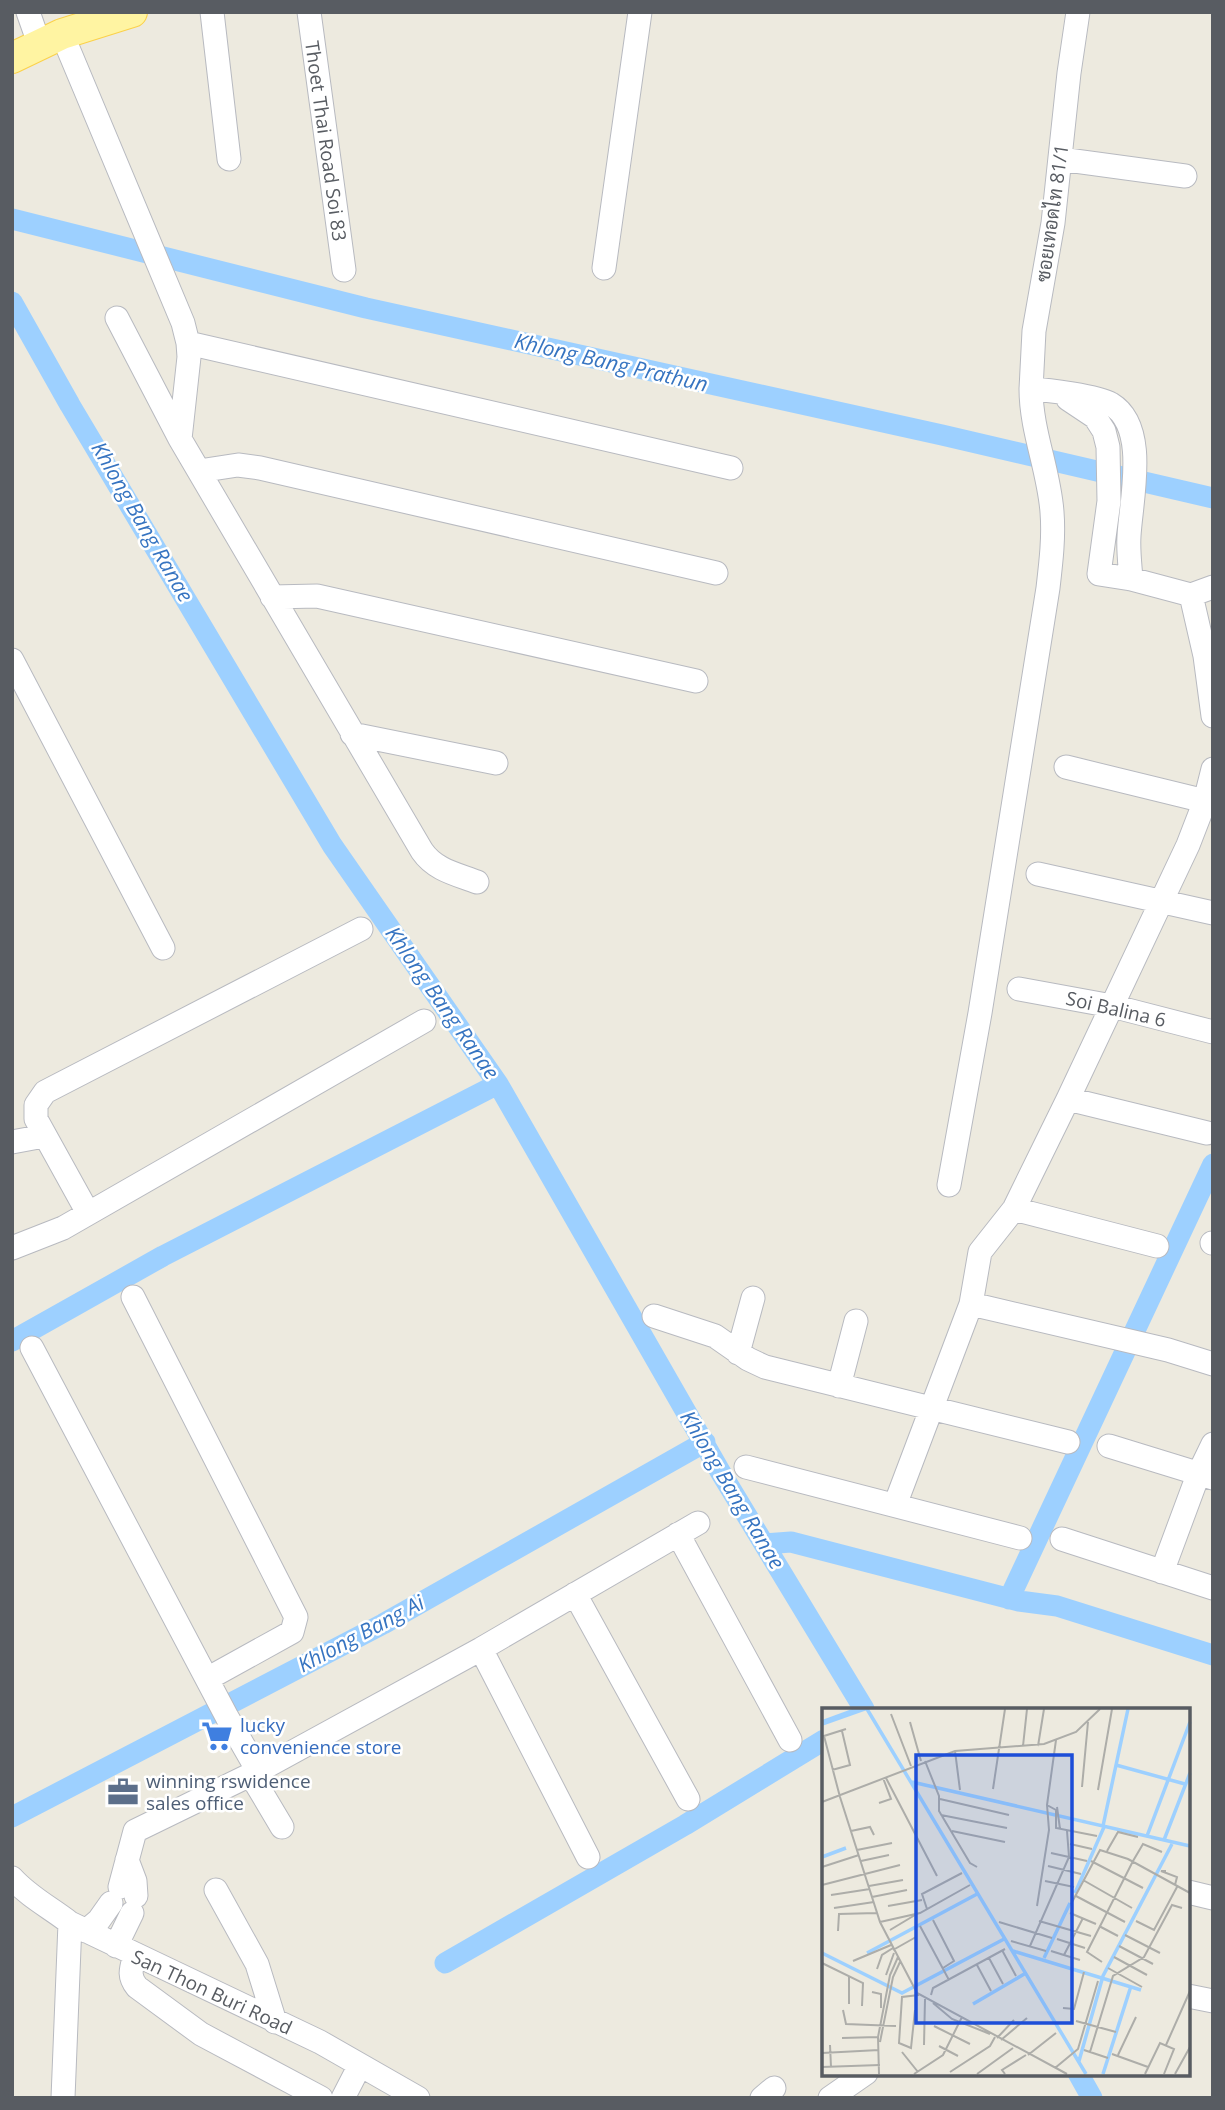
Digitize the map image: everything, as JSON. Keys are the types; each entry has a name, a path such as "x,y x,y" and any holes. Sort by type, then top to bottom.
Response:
{"main road":[{"path":"12,58 51,40 132,12"}],"street":[{"path":"29,12 51,40 130,195 173,295 188,343 180,439"},
{"path":"212,12 229,159"},
{"name":"Thoet Thai Road Soi 83","path":"309,12 344,270"},
{"path":"604,268 640,12"},
{"name":"ซอยเทอดไท 81/1","path":"949,1185 1048,588 1052,510 1031,411 1034,331 1053,223 1078,12"},
{"path":"1060,159 1185,176"},
{"path":"117,318 180,439 430,862 477,882"},
{"path":"188,343 731,468"},
{"path":"1031,389 1056,390 1110,403 1127,421 1135,451 1134,508 1129,536 1131,579"},
{"path":"1056,390 1095,417 1104,431 1108,447 1109,501 1099,573 1191,595 1213,587"},
{"path":"199,471 238,466 260,468 716,573"},
{"path":"1104,531 1129,536"},
{"path":"1191,595 1212,702"},
{"path":"272,597 317,596 696,681"},
{"path":"12,660 163,948"},
{"path":"352,734 496,763"},
{"path":"1066,767 1209,802"},
{"path":"895,1505 971,1304 980,1252 1014,1209 1068,1099 1209,802 1213,769"},
{"path":"1038,874 1213,913"},
{"path":"88,1213 36,1119 36,1105 45,1093 361,929"},
{"name":"Soi Balina 6","path":"1019,989 1112,1006 1213,1032"},
{"path":"12,1248 62,1228 424,1021"},
{"path":"1068,1099 1207,1133"},
{"path":"12,1142 44,1136"},
{"path":"1014,1209 1157,1246"},
{"path":"133,1297 296,1618 292,1632 217,1699"},
{"path":"738,1353 753,1298"},
{"path":"971,1304 1168,1350 1213,1364"},
{"path":"654,1316 702,1330 765,1367 1068,1442"},
{"path":"839,1386 856,1321"},
{"path":"32,1348 282,1827"},
{"path":"1162,1572 1206,1475 1213,1444"},
{"path":"1109,1446 1206,1475"},
{"path":"746,1467 1020,1538"},
{"path":"64,2098 78,1927 99,1920 125,1900 135,1881 127,1860 135,1831 254,1773 481,1649 688,1529 790,1740"},
{"path":"1062,1539 1213,1588"},
{"path":"575,1594 688,1799"},
{"path":"481,1649 588,1857"},
{"path":"216,1890 257,1964 275,2022"},
{"name":"San Thon Buri Road","path":"16,1892 50,1907 78,1927 125,1951 320,2042 418,2098"},
{"path":"1190,1892 1213,1898"},
{"path":"125,1900 125,1951 131,1980 201,2034 321,2098"},
{"path":"157,2001 191,1982"},
{"path":"1190,1996 1213,2001"},
{"path":"344,2098 360,2064"},
{"path":"830,2098 863,2075"}],"waterway":[{"name":"Khlong Bang Prathun","path":"12,219 366,308 942,435 1213,498"},
{"name":"Khlong Bang Ranae","path":"12,302 70,405 332,845 498,1084 721,1473 863,1708"},
{"path":"12,1341 163,1256 498,1084"},
{"path":"1009,1599 1213,1164"},
{"name":"Khlong Bang Ai","path":"12,1817 383,1624 705,1442"},
{"path":"764,1544 791,1542 1019,1601 1057,1606 1213,1655"},
{"path":"445,1963 685,1825 822,1741"},
{"name":"Khlong Bang Ranae","path":"1079,2075 1092,2098"}],"place":[{"name":"lucky convenience store","path":"217,1736"},
{"name":"winning rswidence sales office","path":"123,1792"}]}
